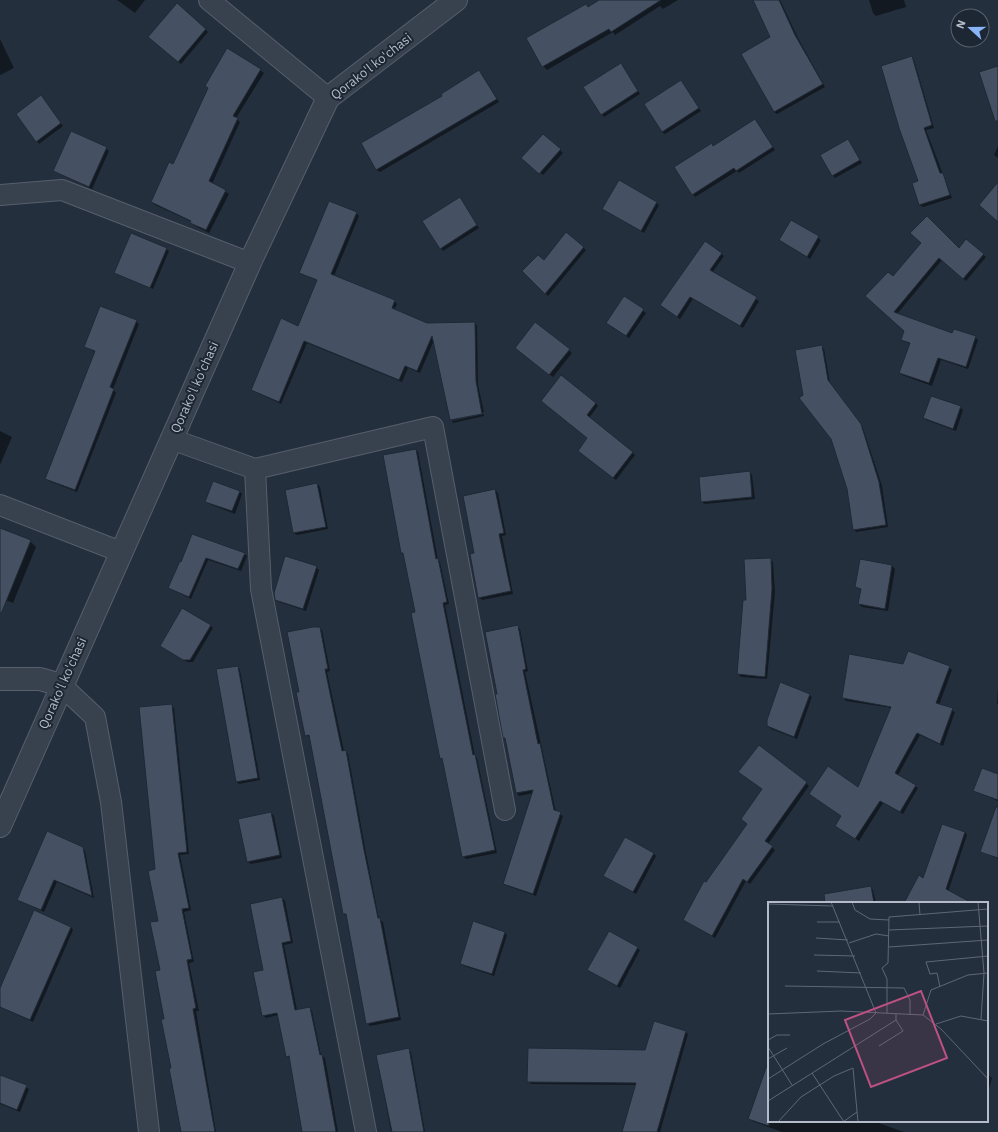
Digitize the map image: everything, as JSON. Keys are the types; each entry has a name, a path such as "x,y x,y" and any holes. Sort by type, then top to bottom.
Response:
{"street":[{"path":"209,0 328,98"},
{"name":"Qorako'l ko'chasi","path":"0,826 61,685 250,263 328,98 456,0"},
{"path":"0,195 62,190 250,263"},
{"path":"171,439 254,469 433,427 505,810"},
{"path":"254,469 261,589 366,1132"},
{"path":"0,505 121,552"},
{"path":"0,679 40,678 61,685 95,717 111,802 149,1132"}],"building":[{"path":"599,0 661,0 611,32 609,29 542,67 526,38 586,4 588,7"},
{"path":"753,0 779,0 795,35 823,84 774,112 741,54 770,37"},
{"path":"177,3 206,29 178,62 148,37"},
{"path":"227,48 261,69 233,116 238,118 209,181 226,190 206,230 190,223 191,221 151,202 169,162 173,164 208,88 205,86"},
{"path":"912,56 932,125 924,128 940,173 943,173 950,195 919,205 912,183 918,181 899,128 881,66"},
{"path":"621,63 638,91 601,115 583,87"},
{"path":"998,66 998,121 995,121 979,72"},
{"path":"479,70 497,99 376,170 361,143 442,96 441,94"},
{"path":"681,80 699,108 662,132 644,104"},
{"path":"41,95 61,123 36,142 16,114"},
{"path":"755,119 773,147 736,171 734,168 692,195 674,167 712,143 713,146"},
{"path":"71,131 107,147 89,187 53,171"},
{"path":"543,134 561,149 539,174 521,158"},
{"path":"848,139 860,160 832,176 820,155"},
{"path":"619,180 657,202 641,231 602,209"},
{"path":"998,182 998,222 979,205"},
{"path":"460,197 477,225 440,249 422,221"},
{"path":"329,201 357,212 331,274 395,300 392,308 427,323 475,322 476,381 482,414 450,420 432,336 417,371 405,366 399,380 304,341 279,402 251,390 281,318 298,326 317,280 299,273"},
{"path":"927,216 959,248 966,239 984,254 963,279 939,258 894,312 952,333 954,329 976,336 966,367 938,358 929,383 899,373 910,343 901,340 904,331 865,296 888,272 893,276 921,243 910,233"},
{"path":"791,220 819,236 807,257 779,240"},
{"path":"566,232 584,247 545,294 522,271 538,255 544,260"},
{"path":"131,233 167,248 150,288 114,273"},
{"path":"705,241 722,253 710,270 757,297 740,326 690,297 677,317 660,305"},
{"path":"624,296 644,309 626,336 606,323"},
{"path":"100,306 137,320 110,387 114,389 75,490 45,479 95,351 84,347"},
{"path":"535,322 570,349 549,375 515,348"},
{"path":"822,345 828,380 861,424 879,482 886,525 853,530 847,489 831,439 799,398 803,395 795,350"},
{"path":"561,375 596,403 587,415 633,452 613,478 578,451 587,438 541,401"},
{"path":"931,396 961,406 953,429 923,418"},
{"path":"416,449 436,559 438,558 447,602 443,603 473,755 475,754 495,850 462,857 442,758 440,759 411,613 415,612 403,553 401,553 383,455"},
{"path":"750,471 752,497 701,502 699,477"},
{"path":"213,481 240,491 232,511 205,502"},
{"path":"317,483 326,527 293,533 285,490"},
{"path":"495,489 504,533 499,534 511,591 478,598 470,554 474,553 463,496"},
{"path":"0,528 31,540 1,614 0,613"},
{"path":"192,534 245,553 238,569 206,558 189,597 168,588 180,561 181,562"},
{"path":"285,556 317,566 303,609 275,600 274,593"},
{"path":"771,558 772,589 765,677 737,674 743,600 746,600 744,559"},
{"path":"860,559 892,565 885,609 858,604 861,589 855,587"},
{"path":"182,608 211,625 190,660 183,660 160,646"},
{"path":"518,625 526,669 523,670 538,744 540,743 554,810 561,812 533,894 503,884 533,790 516,793 505,738 503,738 495,694 497,694 485,632"},
{"path":"320,627 328,669 325,669 342,751 346,750 364,850 378,918 380,918 399,1017 366,1024 346,914 343,914 309,735 305,736 296,692 299,692 287,632"},
{"path":"908,651 950,666 936,703 953,708 940,744 917,733 895,773 916,785 900,812 880,801 855,839 835,826 841,816 809,794 828,766 858,787 891,707 842,698 849,654 903,664"},
{"path":"238,666 258,778 236,782 216,669"},
{"path":"780,682 810,694 794,737 767,726 767,720"},
{"path":"172,704 187,852 178,853 189,908 182,909 192,959 187,960 196,1008 193,1009 215,1132 181,1132 169,1068 171,1068 161,1019 164,1019 155,971 160,970 150,922 158,921 148,871 155,869 139,707"},
{"path":"759,745 807,782 765,841 773,846 747,882 743,879 712,936 683,920 704,881 706,882 747,824 741,819 762,789 738,772"},
{"path":"982,768 998,774 998,800 973,791"},
{"path":"996,807 998,807 998,858 980,852"},
{"path":"271,812 280,855 247,862 238,819"},
{"path":"942,824 965,832 946,889 970,902 905,902 919,875 923,878"},
{"path":"47,831 83,847 92,896 54,880 41,910 17,900"},
{"path":"625,837 654,853 633,892 603,876"},
{"path":"871,886 874,902 825,902 824,894"},
{"path":"282,897 291,941 282,943 295,1010 310,1007 320,1055 322,1054 336,1132 302,1132 289,1056 286,1057 277,1013 262,1016 253,972 263,970 250,904"},
{"path":"34,910 71,927 30,1020 0,1007 0,988"},
{"path":"473,921 505,932 492,974 460,964"},
{"path":"609,931 638,947 617,986 587,970"},
{"path":"654,1021 686,1031 657,1132 622,1132 636,1083 527,1082 528,1048 645,1050"},
{"path":"409,1048 424,1132 392,1132 376,1055"},
{"path":"767,1065 769,1126 748,1119"},
{"path":"0,1075 27,1085 17,1110 0,1103"}]}
